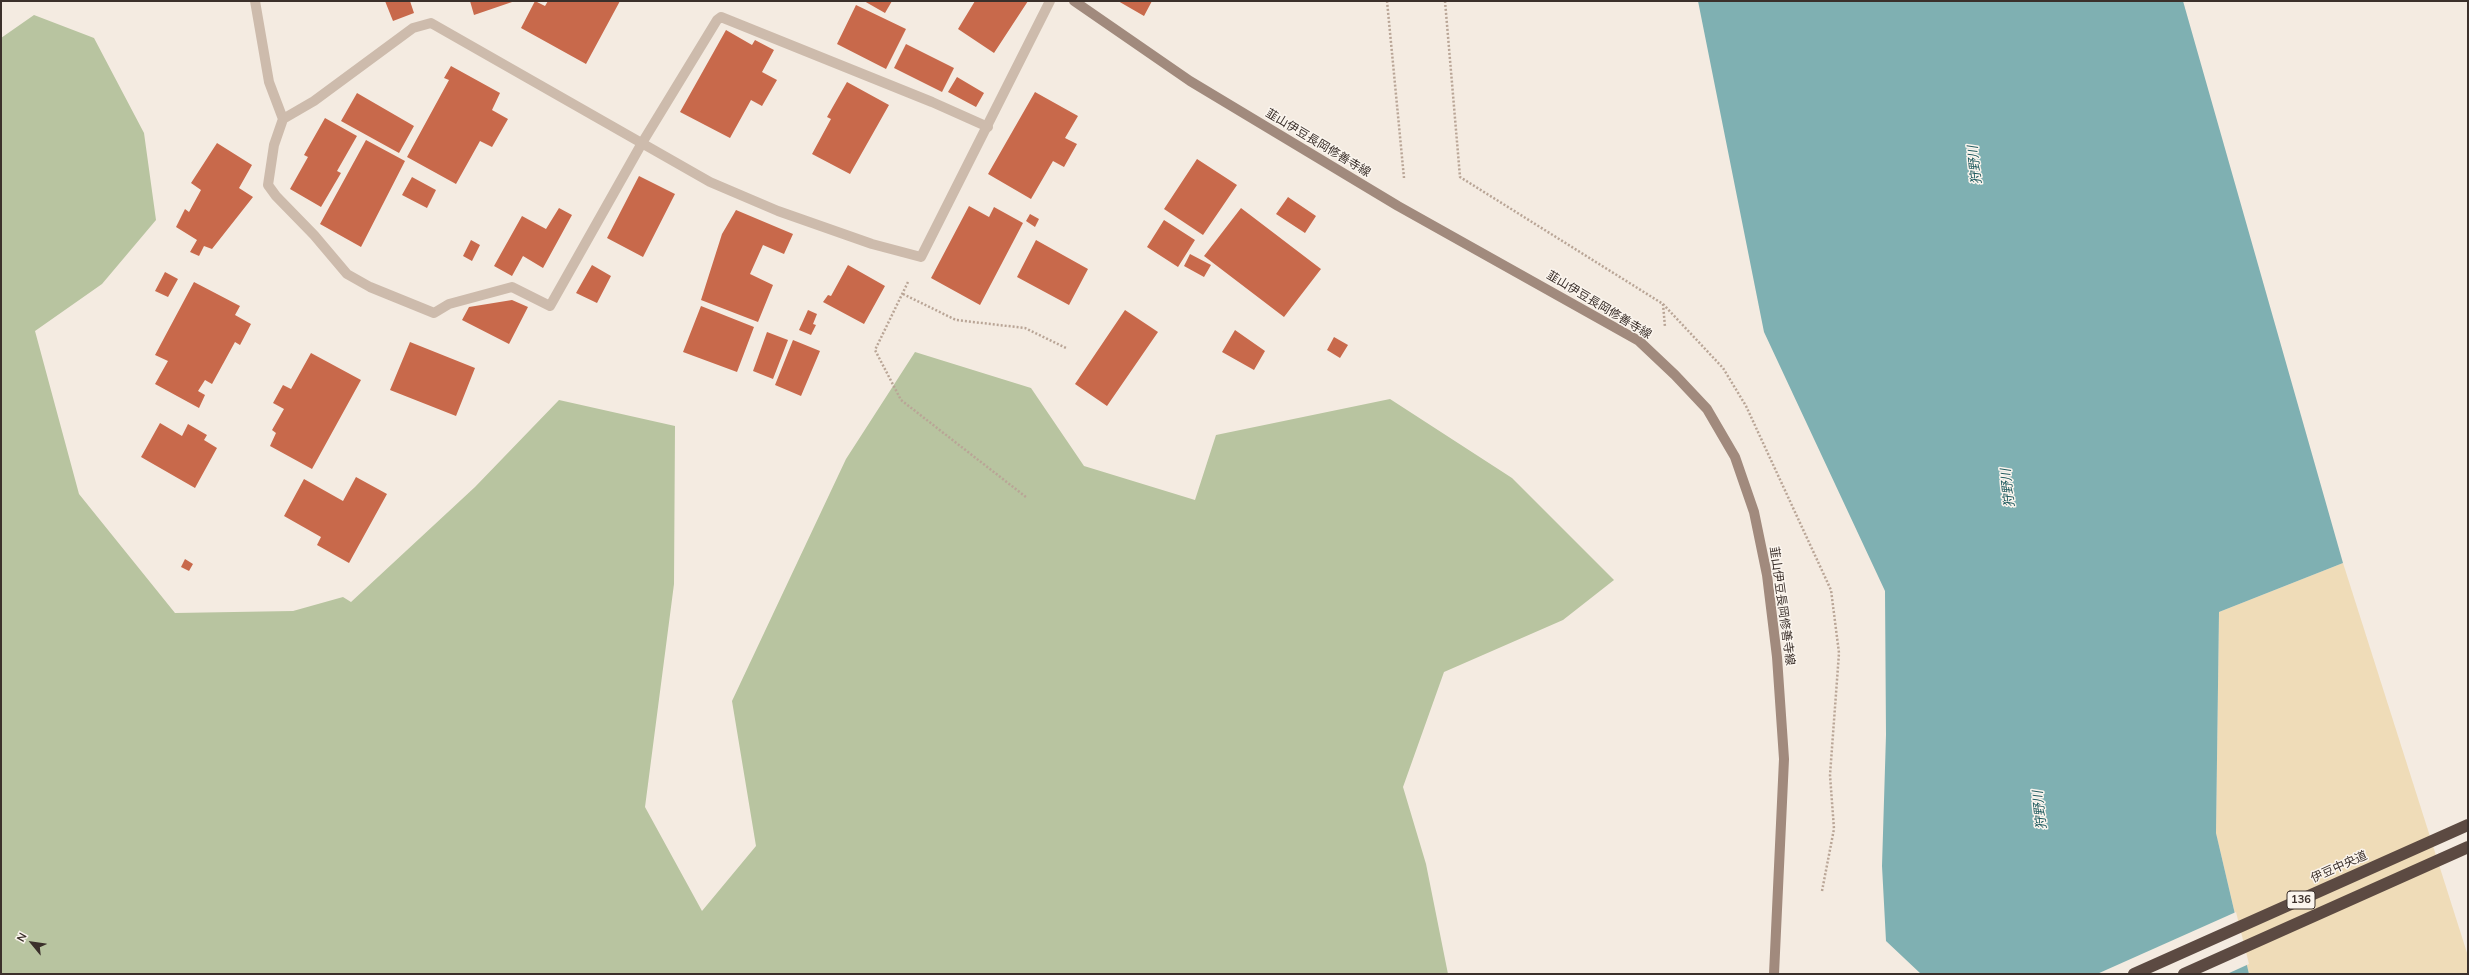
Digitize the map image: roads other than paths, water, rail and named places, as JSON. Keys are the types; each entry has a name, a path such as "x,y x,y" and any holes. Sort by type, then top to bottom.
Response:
{"highway":[{"name":"伊豆中央道","path":"2134,974 2468,825"},
{"name":"136","path":"2184,974 2468,847"}],"main road":[{"name":"韮山伊豆長岡修善寺線","path":"1074,1 1190,81 1398,206 1639,341 1675,375 1707,409 1735,457 1754,512 1764,561 1777,657 1784,759 1774,974"}],"street":[{"path":"255,1 269,82 283,119 274,145 268,185 276,196 314,235 347,274 370,287 434,313 449,304 512,287 550,306 642,143 717,20 721,17 932,102 988,127"},
{"path":"283,119 314,101 413,28 431,23 710,182 778,211 872,244 921,257 988,127 1050,1"}],"water":[{"name":"狩野川","path":"1698,1 2183,1 2343,563 2219,612 2216,833 2249,974 1921,974 1886,941 1882,866 1886,735 1885,591 1764,332"}]}
